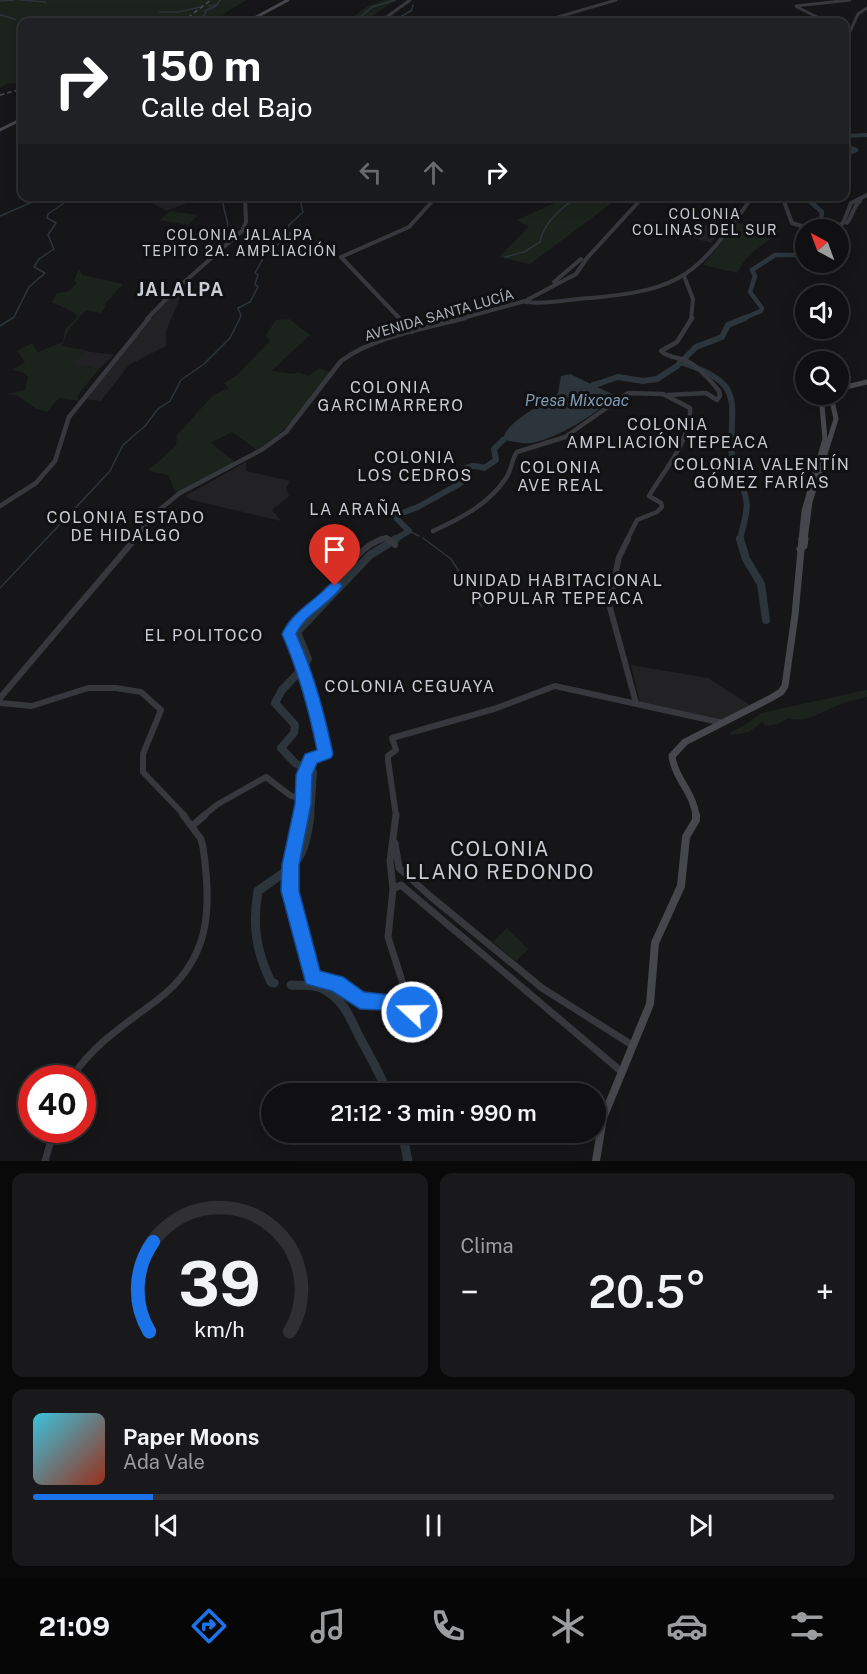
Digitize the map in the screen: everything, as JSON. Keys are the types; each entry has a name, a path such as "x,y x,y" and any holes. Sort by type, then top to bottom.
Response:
{"main road":[{"path":"254,18 288,0"},
{"path":"0,130 18,121"},
{"path":"849,386 867,382"},
{"path":"823,405 822,431 828,436"},
{"path":"596,1161 600,1129 650,1004 655,943 681,886 686,837 696,816 695,802 674,769 672,756 685,742 778,694 785,686 800,549 804,546 810,502 836,415 834,405"}],"street":[{"path":"385,18 410,0"},
{"path":"558,18 614,0"},
{"path":"812,18 796,6 850,0"},
{"path":"849,34 858,14 867,8"},
{"path":"846,219 851,203 864,198"},
{"path":"849,221 856,204 864,198"},
{"path":"0,506 36,483 56,461 65,426 76,406 150,316 244,228 245,201"},
{"path":"412,332 342,258 343,255 410,226 432,201"},
{"name":"AVENIDA SANTA LUCÍA","path":"544,291 638,201"},
{"name":"AVENIDA SANTA LUCÍA","path":"341,361 370,344 525,301 573,276 638,201"},
{"path":"525,301 551,301 643,291 682,277 704,260 748,201"},
{"path":"785,201 791,221 795,223"},
{"path":"786,201 795,221"},
{"path":"551,301 643,288 677,276 699,260 734,219"},
{"path":"565,272 573,276"},
{"path":"433,531 469,513 500,485 508,475 513,456 517,451 565,437 631,392 667,395 706,393 720,399 719,391 697,367 684,358 677,355 666,356 661,351 677,342 678,336 686,326 690,298 682,277"},
{"path":"0,701 159,510 180,493 263,449 286,432 341,361"},
{"path":"636,703 609,604 619,558 625,543 639,518 660,509 661,503 649,496 683,437 692,414 687,406 667,395"},
{"path":"392,542 384,538 364,547 326,597 305,612 293,625 289,634 304,669 315,705 325,754 312,757 307,764 290,865 290,891 312,978 336,983 360,1000 384,1001 405,1014 410,1014 412,1009 388,937 393,889 390,861 396,815 388,760 388,756 396,750 392,738 494,709 548,687 560,687 723,723"},
{"path":"0,701 32,706 88,688 131,690 150,698 161,710 142,756 141,769 147,779 175,805 202,841 206,917 203,940 192,968 170,992 96,1046 81,1065"},
{"path":"192,826 218,804 266,777 291,796 303,798"},
{"path":"394,839 399,868 442,906 542,988 632,1046"},
{"path":"393,889 401,885 622,1072"},
{"path":"533,997 542,988"},
{"path":"45,1161 50,1143"}],"shaded area":[{"path":"0,0 247,0 220,18 18,18 18,83 8,83 0,88"},
{"path":"383,0 397,0 371,18 352,18 366,7"},
{"path":"149,201 192,201 166,211"},
{"path":"559,201 615,201 530,264 499,257 529,227 517,220"},
{"path":"170,211 198,215 188,225 160,220"},
{"path":"737,223 779,231 751,253 737,273 703,265"},
{"path":"726,224 711,243 680,234 685,227"},
{"path":"79,269 82,275 123,284 104,305 106,306 101,313 86,310 68,331 62,346 86,350 74,365 99,369 77,396 79,401 59,398 47,412 35,408 18,396 6,394 25,390 28,377 22,372 12,370 25,362 17,351 32,343 38,352 63,342 65,329 78,317 75,313 52,302 57,293 68,292 77,283 74,280"},
{"path":"173,293 181,295 166,331 166,346 129,365 101,401 85,399"},
{"path":"289,319 310,335 271,371 295,374 298,372 309,376 319,368 330,372 288,425 257,450 232,432 211,443 235,462 176,493 168,475 149,471 149,468 176,446 177,435 213,395 229,388 224,383 237,375 270,341 266,335 276,320"},
{"path":"85,351 114,355 99,369 73,365"},
{"path":"246,462 246,471 290,481 286,488 289,496 272,510 281,521 192,500 185,496"},
{"path":"631,665 708,678 750,705 721,720 640,702"},
{"path":"867,690 867,697 843,703 817,715 803,719 788,718 778,724 766,726 762,722 749,732 731,735 731,732 761,713"},
{"path":"507,928 528,949 516,961 493,942"}],"water":[{"name":"Presa Mixcoac","path":"570,374 614,395 588,417 552,437 531,443 503,440 510,426 558,393 561,376"}],"waterway":[{"path":"0,1 14,0"},
{"path":"20,0 46,2"},
{"path":"217,5 220,0"},
{"path":"359,18 372,7 395,0"},
{"path":"200,18 205,15 205,11 217,5"},
{"path":"209,6 217,5"},
{"path":"399,18 412,10 413,5"},
{"path":"160,12 178,12 200,7"},
{"path":"0,15 15,19"},
{"path":"849,136 867,135"},
{"path":"849,147 856,150 849,153"},
{"path":"0,216 40,201"},
{"path":"0,326 14,317 29,287 45,273 34,267 39,259 54,249 48,235 56,223 47,218 48,214 67,201"},
{"path":"222,201 228,225 224,232"},
{"path":"0,588 110,471 123,445 145,426 158,409 170,401 181,380 204,364 230,338 241,316 238,308 250,302 258,287 255,284 258,275 255,273 265,255 291,234 287,231 289,225 303,212 300,201"},
{"path":"505,257 524,252 540,242 549,222 572,201"},
{"path":"810,201 822,212 821,219"},
{"path":"742,319 761,311 762,308 750,292 755,276 752,270 775,255 795,255"},
{"path":"681,362 696,347 722,337 728,325 745,318"},
{"path":"603,382 618,377 643,381 657,379 681,362"},
{"path":"681,362 702,370 717,379 726,388 731,398 732,459 747,504 740,539"},
{"path":"593,385 601,383"},
{"path":"394,540 409,531 397,519 397,515 418,507 461,483 458,476 466,468 472,466 484,468 496,460 494,449 503,440"},
{"path":"409,531 419,536"},
{"path":"423,538 451,559 482,607"},
{"path":"305,664 308,659 297,632 370,555 396,539"},
{"path":"740,539 746,559 761,584 766,620"},
{"path":"301,670 282,690 275,703 295,725 294,733 281,748 295,763 313,772 310,816"},
{"path":"274,983 271,982 266,971 257,938 255,915 258,891 296,862 305,844 310,815"},
{"path":"291,985 320,987 341,1003 384,1083"},
{"path":"404,1143 408,1161"}],"railway":[{"path":"187,18 211,0"},
{"path":"0,95 18,90"}],"district":[{"name":"COLONIA COLINAS DEL SUR","path":"705,222"},
{"name":"COLONIA JALALPA TEPITO 2A. AMPLIACIÓN","path":"240,244"},
{"name":"JALALPA","path":"181,289"},
{"name":"COLONIA GARCIMARRERO","path":"391,396"},
{"name":"COLONIA AMPLIACIÓN TEPEACA","path":"668,433"},
{"name":"COLONIA LOS CEDROS","path":"415,466"},
{"name":"COLONIA VALENTÍN GÓMEZ FARÍAS","path":"762,473"},
{"name":"COLONIA AVE REAL","path":"561,476"},
{"name":"LA ARAÑA","path":"356,509"},
{"name":"COLONIA ESTADO DE HIDALGO","path":"126,526"},
{"name":"UNIDAD HABITACIONAL POPULAR TEPEACA","path":"558,589"},
{"name":"EL POLITOCO","path":"204,635"},
{"name":"COLONIA CEGUAYA","path":"410,686"},
{"name":"COLONIA LLANO REDONDO","path":"500,860"}],"route":[{"path":"335,586 326,597 305,612 293,625 289,634 304,669 315,705 325,754 315,756 308,761 304,775 303,804 290,865 290,891 312,978 336,983 360,1000 384,1001 405,1014 412,1012"}]}
